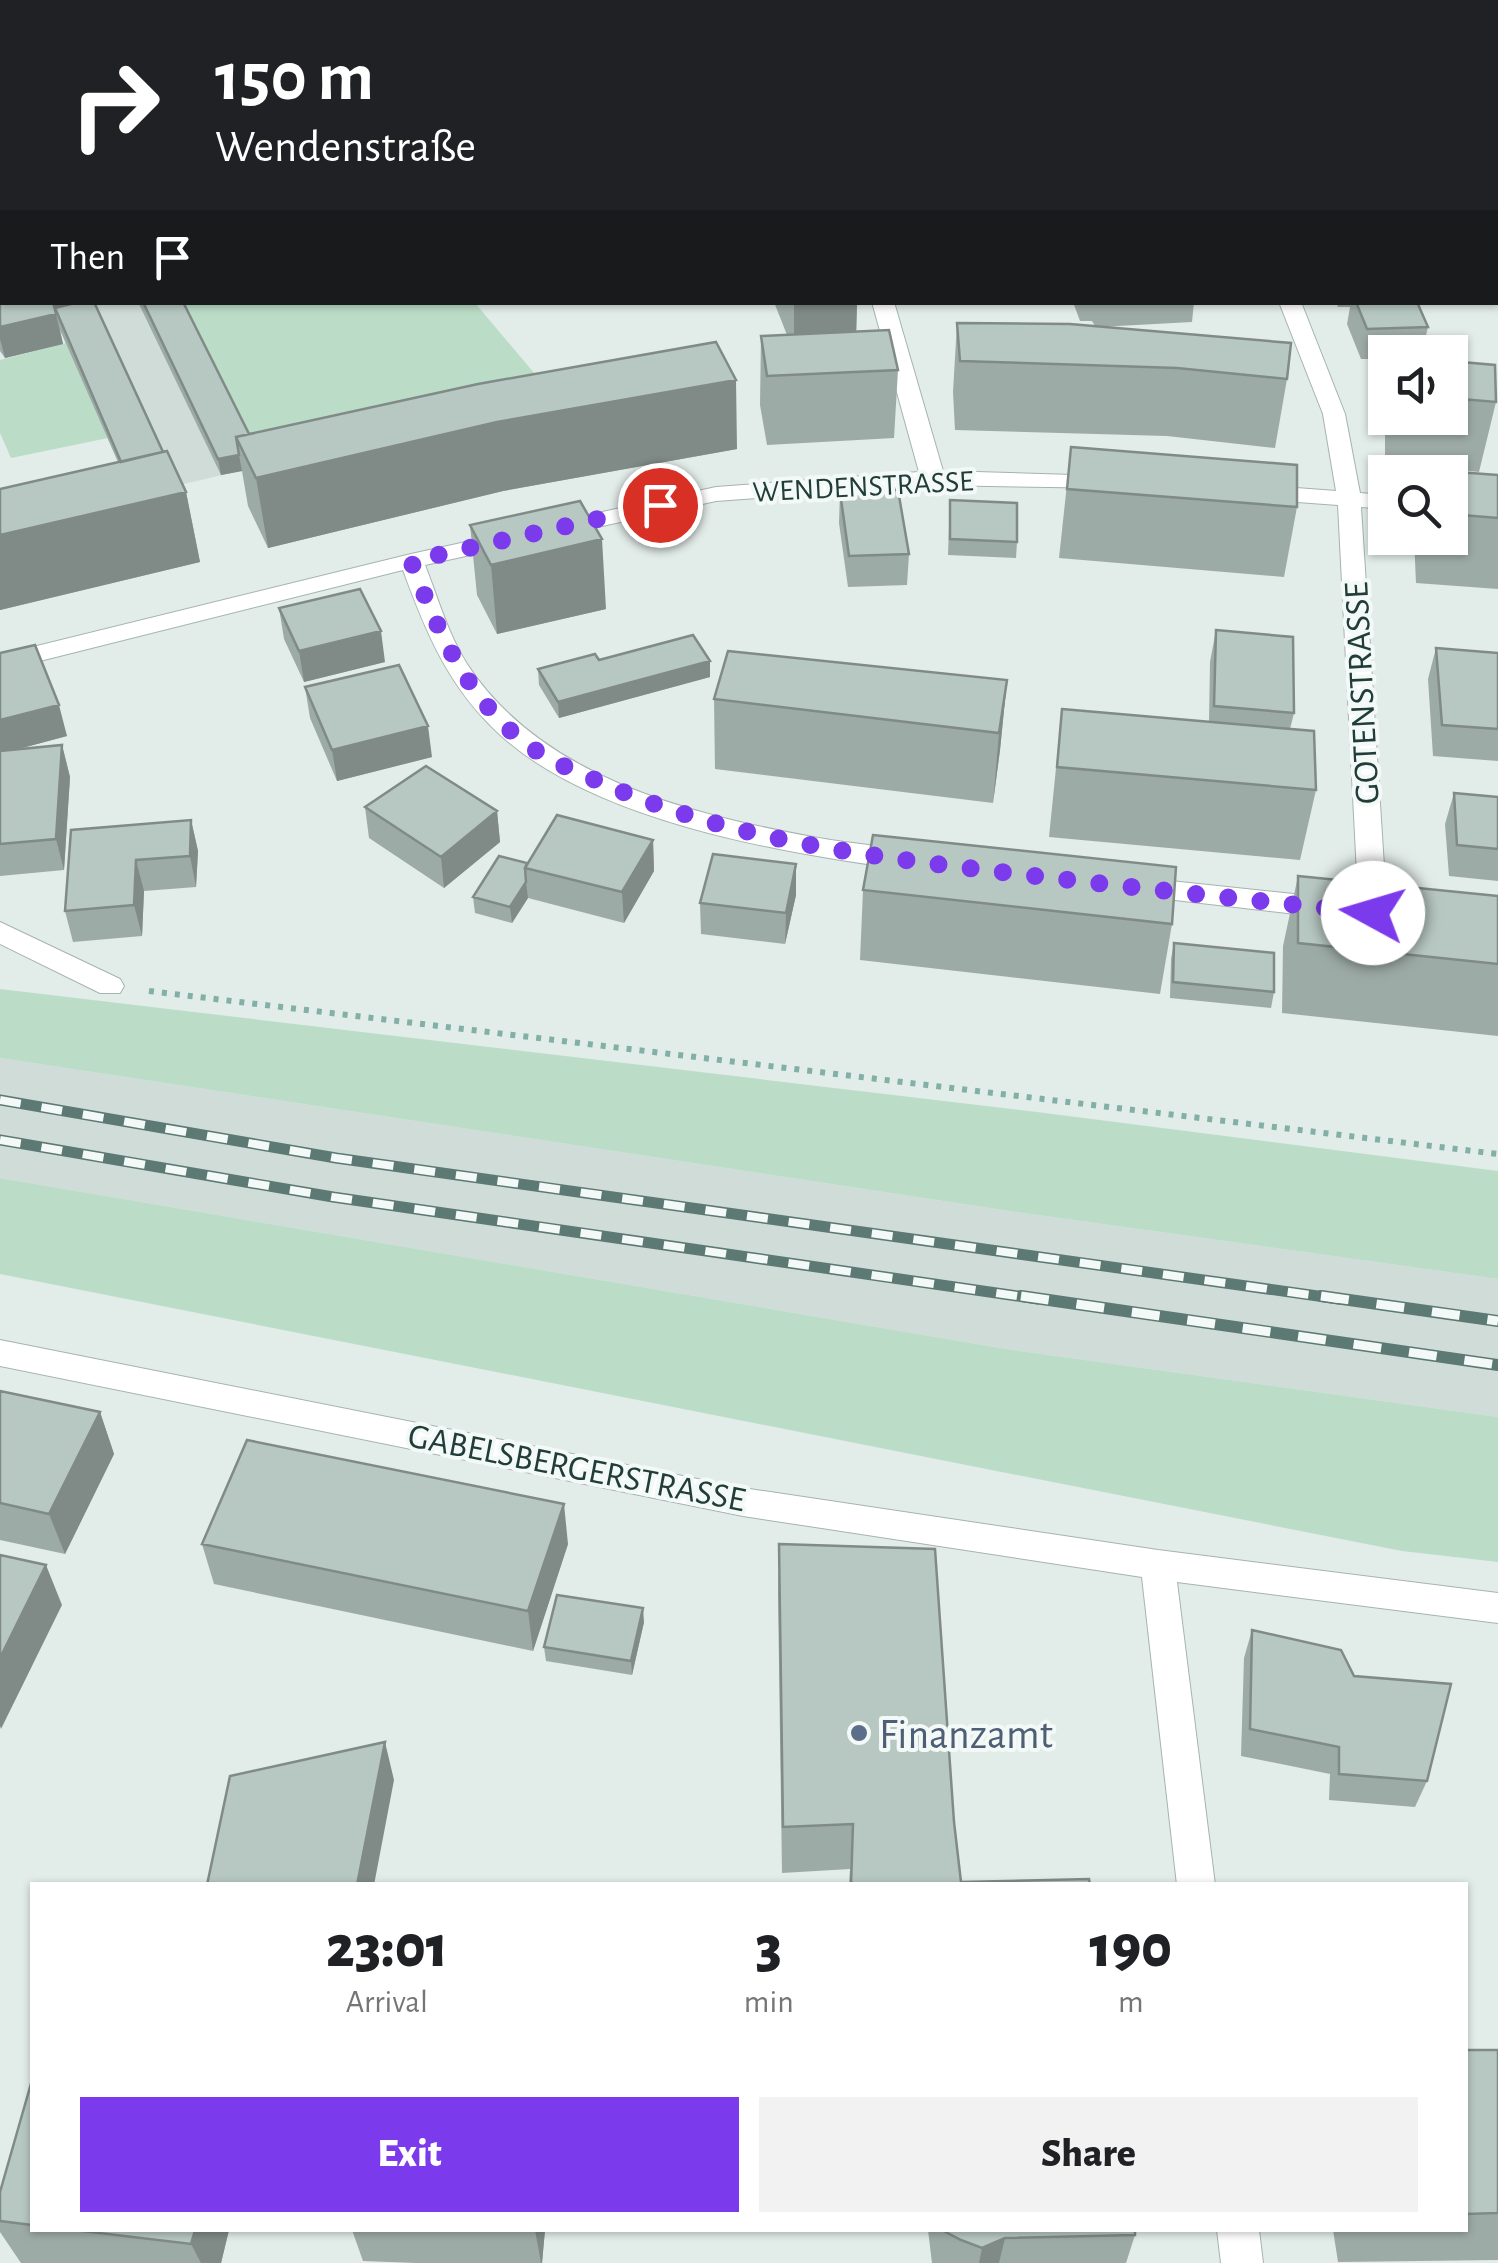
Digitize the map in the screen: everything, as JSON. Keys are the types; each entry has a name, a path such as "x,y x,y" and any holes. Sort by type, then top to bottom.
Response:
{"street":[{"path":"885,305 930,458 932,478"},
{"name":"GOTENSTRASSE","path":"1111,884 1382,914 1349,499 1334,414 1291,305"},
{"name":"WENDENSTRASSE","path":"0,663 411,561 716,494 932,478 1137,484"},
{"path":"1235,490 1368,501"},
{"path":"411,561 457,668 522,741 572,770 630,796 771,839 939,864"},
{"path":"0,932 110,986"},
{"name":"GABELSBERGERSTRASSE","path":"0,1353 743,1502 1158,1565 1498,1608"},
{"path":"1158,1565 1196,1882"},
{"path":"1238,2232 1242,2263"}],"path":[{"path":"110,986 1498,1154"}],"shaded area":[{"path":"87,305 179,305 260,466 133,496 57,323"},
{"path":"0,1058 1016,1212 1498,1279 1498,1417 1006,1349 0,1178"}],"green space":[{"path":"180,305 477,305 546,387 261,455"},
{"path":"66,343 108,438 11,458 0,433 0,360"},
{"path":"0,989 1498,1171 1498,1279 1016,1212 0,1058"},
{"path":"0,1178 1006,1349 1498,1417 1498,1562 1402,1551 0,1274"}],"building":[{"path":"0,305 54,305 56,314 0,327"},
{"path":"95,305 163,452 121,462 55,308"},
{"path":"144,305 184,305 249,434 236,437 239,455 218,459"},
{"path":"1357,305 1418,305 1428,327 1367,329"},
{"path":"957,323 1070,324 1291,343 1287,379 1177,368 960,361"},
{"path":"889,330 898,370 767,376 761,336"},
{"path":"716,342 736,380 497,422 256,478 236,437 478,384"},
{"path":"1468,363 1495,365 1496,402 1468,400"},
{"path":"1071,447 1297,465 1297,507 1067,489"},
{"path":"167,451 186,492 0,535 0,489"},
{"path":"1468,473 1498,475 1498,518 1468,516"},
{"path":"898,490 909,554 849,556 840,492"},
{"path":"950,500 1017,503 1017,542 950,539"},
{"path":"580,501 602,539 491,565 470,525"},
{"path":"360,589 381,631 299,651 279,608"},
{"path":"1216,630 1293,637 1294,713 1214,706"},
{"path":"693,635 710,661 558,702 538,669 595,654 599,660"},
{"path":"35,645 59,705 0,720 0,653"},
{"path":"1436,648 1498,653 1498,729 1442,725"},
{"path":"728,651 1007,680 999,733 714,699"},
{"path":"399,665 428,726 332,750 305,687"},
{"path":"1062,709 1314,731 1316,790 1057,767"},
{"path":"62,745 56,839 0,844 0,751"},
{"path":"426,766 497,811 441,857 365,807"},
{"path":"1454,793 1498,797 1498,849 1457,845"},
{"path":"557,815 653,840 622,892 525,868"},
{"path":"191,820 190,856 136,860 134,905 65,911 71,830"},
{"path":"873,835 1176,867 1172,924 863,890"},
{"path":"713,854 796,864 786,913 700,903"},
{"path":"499,856 527,863 526,882 510,907 473,897"},
{"path":"1298,876 1498,896 1498,964 1298,943"},
{"path":"1174,943 1274,953 1274,992 1173,982"},
{"path":"0,1391 100,1412 49,1514 0,1503"},
{"path":"247,1440 564,1504 528,1611 202,1544"},
{"name":"Finanzamt","path":"779,1544 935,1549 961,1882 851,1882 853,1824 783,1827"},
{"path":"0,1555 46,1565 0,1658"},
{"path":"557,1595 643,1608 631,1661 544,1647"},
{"path":"1252,1630 1341,1650 1354,1676 1451,1684 1427,1781 1339,1774 1339,1747 1250,1729"},
{"path":"385,1742 358,1882 208,1882 230,1776"},
{"name":"Finanzamt","path":"1089,1879 1090,1882 961,1882"},
{"path":"1468,2050 1498,2050 1498,2213 1468,2214"},
{"path":"30,2087 30,2225 0,2221 0,2192"},
{"path":"91,2232 194,2232 191,2244"},
{"path":"946,2232 1135,2232 1005,2238 982,2248"}],"railway":[{"path":"0,1100 336,1158 1339,1299"},
{"path":"0,1140 333,1197 1038,1299"},
{"path":"1021,1296 1498,1365"},
{"path":"1321,1296 1498,1321"}],"place":[{"name":"Finanzamt","path":"859,1733"}],"route":[{"path":"660,505 411,561 457,668 490,710 522,741 572,770 630,796 700,819 771,839 862,856 1373,913"}]}
